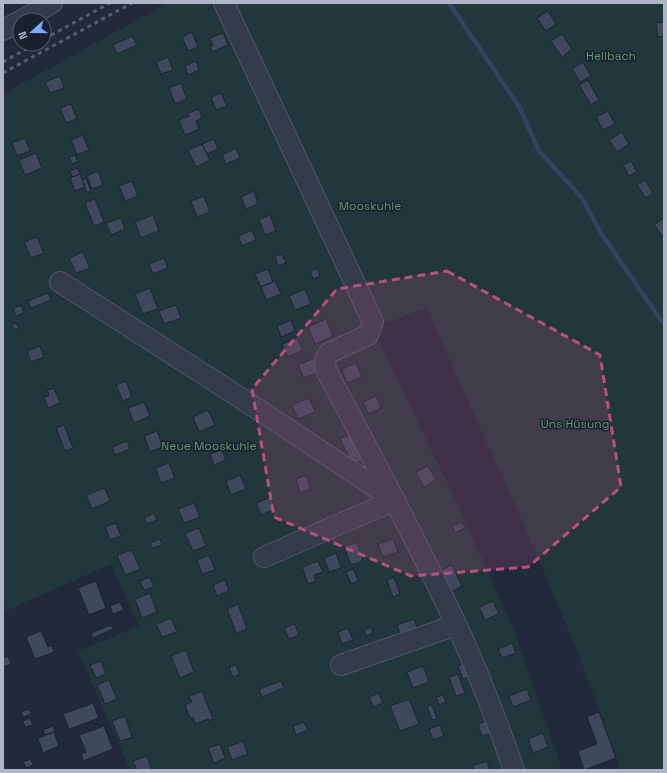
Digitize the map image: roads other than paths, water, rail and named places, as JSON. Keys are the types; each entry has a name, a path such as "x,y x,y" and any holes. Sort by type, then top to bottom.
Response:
{"lane":[{"path":"36,12 52,3"},
{"path":"224,3 373,322 368,335 329,353 325,360 326,370 395,500 456,625 498,724 514,770"},
{"path":"3,30 12,25"},
{"path":"60,282 250,404 395,500"},
{"path":"264,557 395,500"},
{"path":"341,665 456,625"}],"waterway":[{"name":"Hellbach","path":"449,3 520,108 539,151 582,198 601,233 664,323"}],"railway":[{"path":"52,35 110,3"},
{"path":"3,73 132,3"},
{"path":"3,62 21,52"}],"park label":[{"name":"Mooskuhle","path":"370,206"},
{"name":"Uns Hüsung","path":"575,424"},
{"name":"Neue Mooskuhle","path":"209,446"}]}
